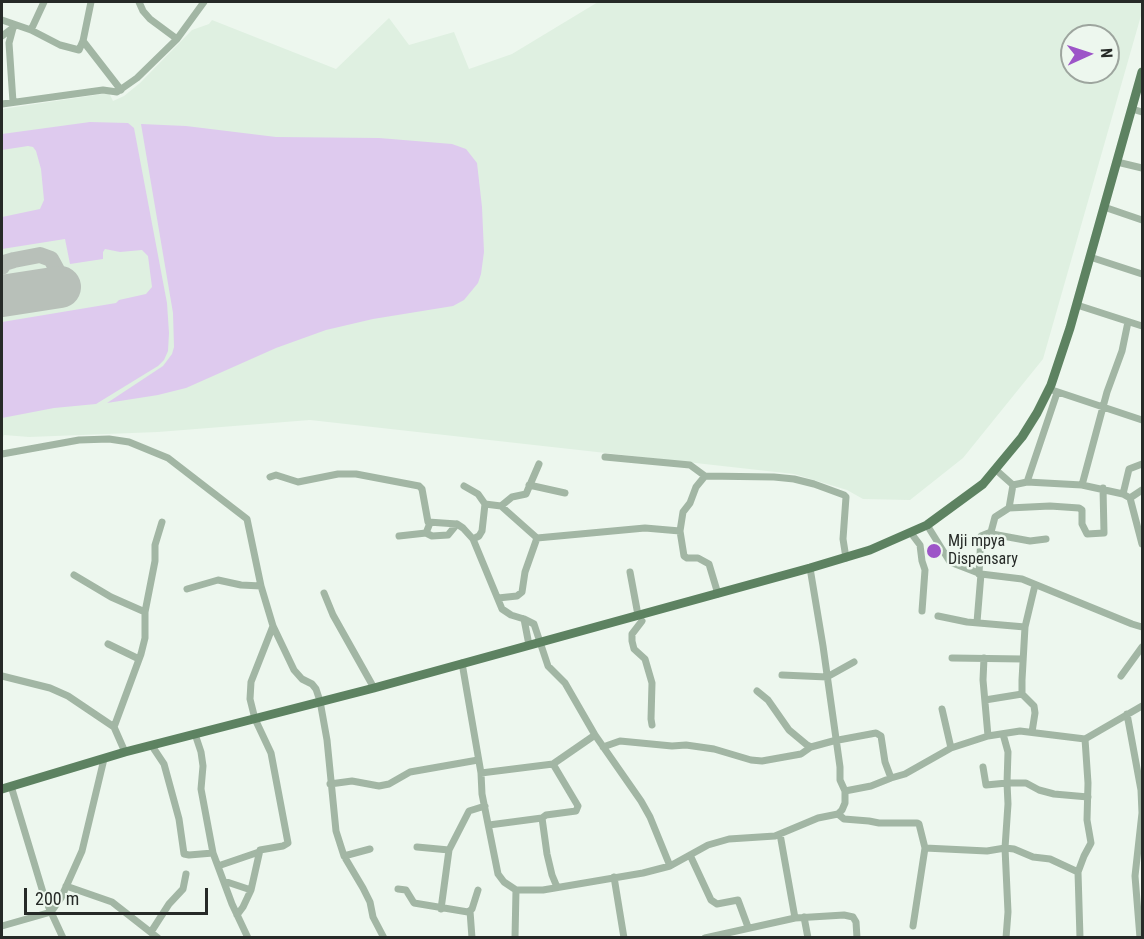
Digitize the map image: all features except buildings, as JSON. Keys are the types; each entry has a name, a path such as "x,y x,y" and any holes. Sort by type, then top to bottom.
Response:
{"main road":[{"path":"6,787 125,752 374,688 846,558 927,525 968,496 995,469 1022,437 1053,391 1143,72"}],"street":[{"path":"31,30 44,2"},
{"path":"2,20 14,27 31,30 60,45 79,50 91,2"},
{"path":"139,2 143,12 150,19 177,39"},
{"path":"2,104 103,90 117,92 121,90 137,78 177,39 204,2"},
{"path":"2,36 14,27"},
{"path":"13,102 9,43 14,27"},
{"path":"83,41 121,90"},
{"path":"1132,110 1143,112"},
{"path":"1117,162 1143,168"},
{"path":"1104,207 1143,220"},
{"path":"1090,257 1143,274"},
{"path":"1077,305 1143,326"},
{"path":"1082,486 1107,392 1122,351 1128,322"},
{"path":"1027,482 1053,391 1143,420"},
{"path":"2,454 79,440 109,439 129,442 161,454 247,519 261,586 273,626 294,670 312,684 320,701 327,740 336,831 344,856 370,902 384,938"},
{"path":"605,457 690,465 705,476 794,479 844,495 846,497 843,539 846,558"},
{"path":"1143,459 1142,465 1129,469 1127,496 1143,544"},
{"path":"501,506 512,497 524,495 539,464"},
{"path":"995,469 1013,485"},
{"path":"270,477 276,476 298,482 338,474 356,474 413,484 422,489 425,514 430,523"},
{"path":"705,476 696,487 690,503 683,512 680,531 684,556 698,558 709,564 718,594"},
{"path":"1013,485 1027,482 1103,488 1127,496 1143,489"},
{"path":"529,485 565,493"},
{"path":"1009,508 1013,485"},
{"path":"464,486 478,494 485,504 482,531 473,539"},
{"path":"991,532 995,517 999,512 1009,508 1050,506 1079,508 1082,510 1082,524 1087,534 1102,534 1105,532 1103,488"},
{"path":"485,504 501,506 537,538 645,528 680,531"},
{"path":"114,727 145,638 155,545 162,522"},
{"path":"430,523 457,524 463,528 473,539 502,609 534,624 548,666 565,683 595,735 646,809 670,866"},
{"path":"426,533 430,523"},
{"path":"399,536 426,533 432,536 448,535 457,524"},
{"path":"927,525 950,562 980,574 1022,579 1143,627"},
{"path":"991,532 1030,541 1046,539"},
{"path":"977,622 981,536 991,532"},
{"path":"911,533 920,545 926,570 922,611"},
{"path":"498,598 517,596 522,592 525,572 537,538"},
{"path":"462,663 498,874 504,882 516,890 543,890 670,866 708,845 729,838 780,834 818,818 838,814 845,803 810,568"},
{"path":"630,572 638,615"},
{"path":"74,575 111,597 146,612"},
{"path":"187,589 218,580 261,586"},
{"path":"1032,732 1034,706 1022,694 1025,627 1035,585"},
{"path":"324,593 333,615 374,688"},
{"path":"938,616 1025,627"},
{"path":"524,618 529,645"},
{"path":"622,619 624,622 642,621 632,634 632,641 634,649 645,659 652,683 652,725"},
{"path":"218,866 259,852 262,848 283,846 288,843 271,753 255,719 250,699 251,682 273,626"},
{"path":"108,644 139,659"},
{"path":"1121,676 1143,647"},
{"path":"952,658 1023,660"},
{"path":"984,658 988,736"},
{"path":"782,675 827,677 854,662"},
{"path":"2,676 50,688 68,696 114,727 125,752"},
{"path":"757,691 768,700 789,730 811,747"},
{"path":"985,700 1022,694"},
{"path":"845,791 871,786 905,774 951,748 988,736 1020,731 1085,739 1143,706"},
{"path":"942,709 951,748"},
{"path":"1127,714 1138,772 1142,813 1135,876 1140,938"},
{"path":"603,747 620,741 672,746 686,745 714,749 762,761 801,754 811,747 836,740 876,733 881,736 885,762 891,778"},
{"path":"195,734 201,752 203,766 201,789 213,853 248,938"},
{"path":"1004,734 1008,752 1008,811 1005,848 1006,938"},
{"path":"481,773 553,764 595,735"},
{"path":"1080,938 1078,872 1091,843 1087,820 1085,739"},
{"path":"152,746 164,764 184,854 213,853"},
{"path":"2,926 51,912 82,851 104,759"},
{"path":"330,784 352,781 379,786 389,784 410,771 478,760"},
{"path":"489,825 576,811 578,806 553,764"},
{"path":"982,766 986,784 1026,783 1054,794 1088,797"},
{"path":"6,787 51,912 63,938"},
{"path":"441,909 448,850 469,811 485,806"},
{"path":"838,814 844,819 919,824 925,848 913,926"},
{"path":"542,818 550,864 557,887"},
{"path":"780,834 795,918"},
{"path":"417,847 448,850"},
{"path":"925,848 987,851 1017,849 1033,857 1050,859 1078,872"},
{"path":"344,856 370,849"},
{"path":"237,915 251,890 259,852"},
{"path":"690,855 711,900 717,904 738,900 748,927"},
{"path":"151,932 169,904 183,889 186,874"},
{"path":"614,877 624,938"},
{"path":"224,881 251,890"},
{"path":"66,886 112,902 158,938"},
{"path":"398,889 406,890 414,903 441,909 470,911"},
{"path":"472,938 470,911 478,890"},
{"path":"515,938 516,890"},
{"path":"705,938 795,918 844,915 853,917 856,922 857,938"},
{"path":"804,917 808,938"}],"shaded area":[{"path":"598,2 1142,2 1142,12 1043,359 963,458 910,500 863,499 847,490 794,474 310,420 158,432 29,437 4,435 2,440 2,109 109,93 113,101 124,96 140,83 192,30 209,24 212,20 336,69 389,18 409,45 454,32 469,69 512,54"},
{"path":"90,122 128,123 134,128 167,303 168,351 158,366 96,404 54,408 2,418 2,322 116,303 119,300 146,294 152,287 148,256 142,250 120,252 105,249 103,259 70,264 65,239 2,249 2,217 40,209 44,200 41,169 36,151 33,147 28,146 2,150 2,134"},
{"path":"141,124 186,126 276,137 379,138 452,144 466,149 477,163 482,207 484,252 478,283 464,300 453,306 373,319 326,330 276,348 186,388 107,403 163,366 174,347 173,313"}],"taxiway":[{"path":"2,267 4,263 40,255 51,259 57,270 58,282 52,296 45,301 33,301 26,295 18,294"}],"runway":[{"path":"2,296 60,287"}],"place":[{"name":"Mji mpya Dispensary","path":"934,551"}]}
